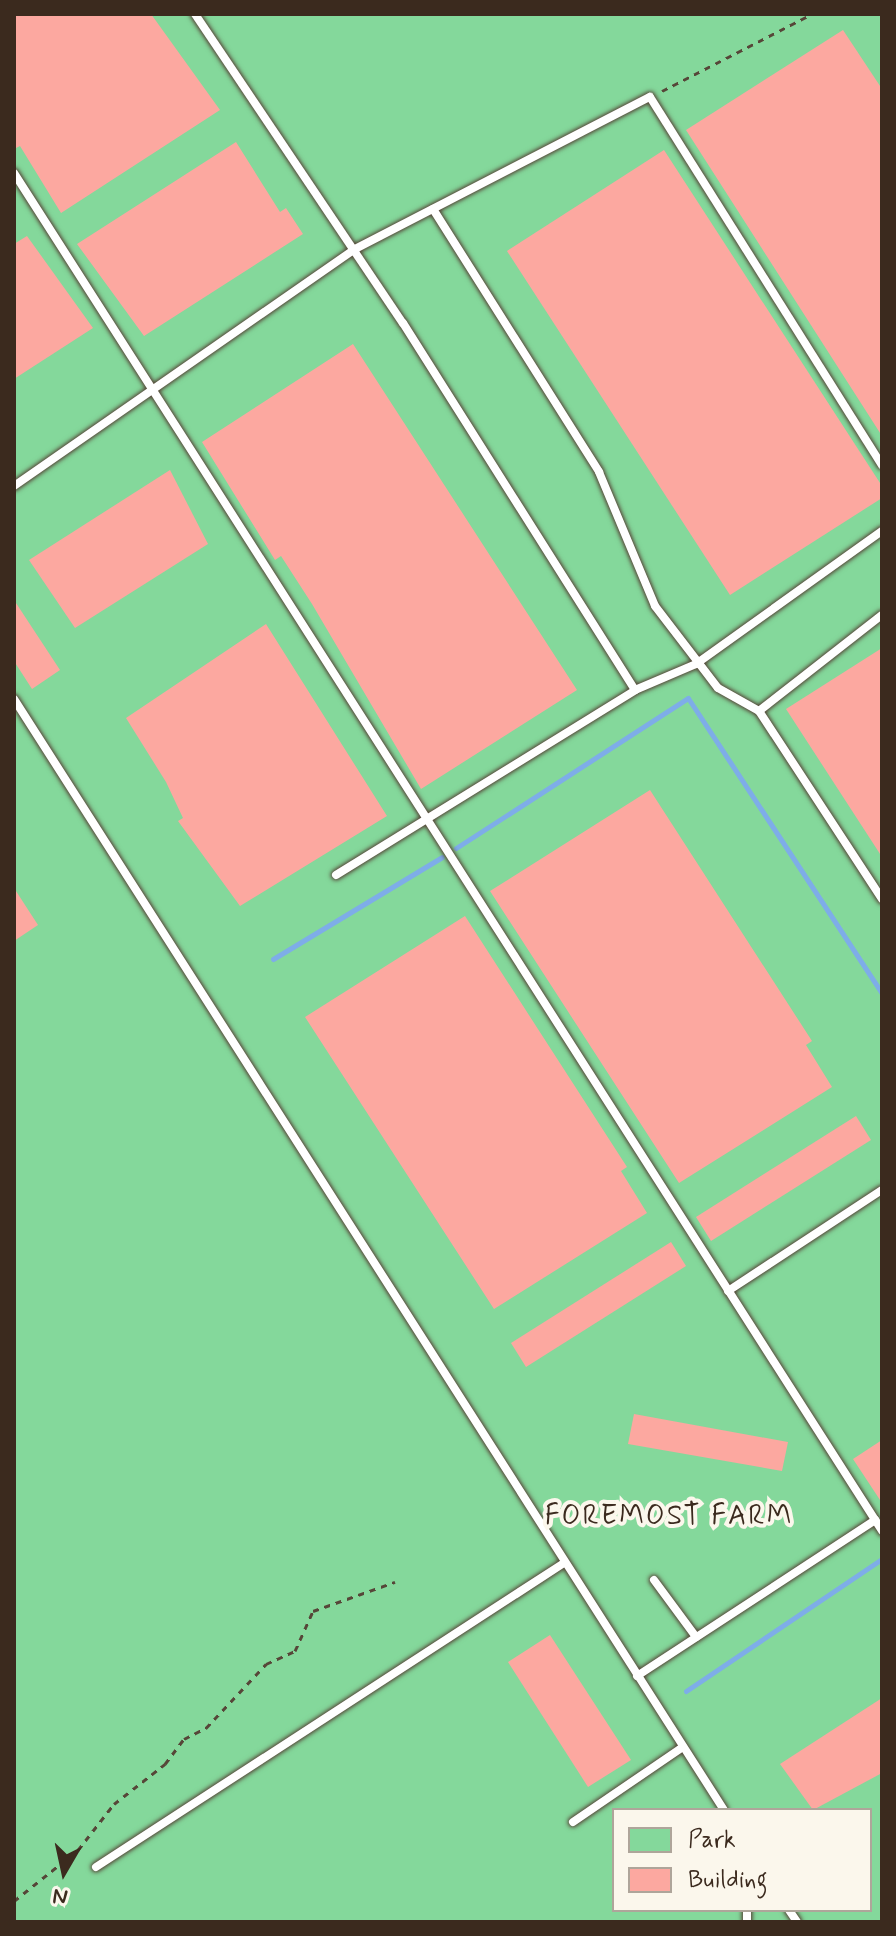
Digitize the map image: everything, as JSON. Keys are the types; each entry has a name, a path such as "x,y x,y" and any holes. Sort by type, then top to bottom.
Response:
{"lane":[{"path":"195,14 353,250 635,690"},
{"path":"14,486 353,250 650,97 882,465"},
{"path":"14,173 882,1531"},
{"path":"433,209 599,472 655,606 696,664 718,688 759,711 882,899"},
{"path":"336,875 428,821 635,690 696,664 882,531"},
{"path":"759,711 882,615"},
{"path":"14,699 723,1808"},
{"path":"728,1291 882,1190"},
{"path":"637,1676 875,1520"},
{"path":"96,1867 564,1563"},
{"path":"654,1580 696,1637"},
{"path":"573,1822 683,1747"}],"path":[{"path":"650,97 812,14"},
{"path":"14,1901 67,1860 114,1804 165,1764 184,1739 206,1728 266,1664 295,1651 313,1611 395,1582"}],"green space":[{"path":"14,14 882,14 882,1922 14,1922"}],"building":[{"path":"14,14 151,14 220,110 61,213 20,146 14,149"},
{"path":"843,30 882,89 882,436 686,130"},
{"path":"236,142 280,212 286,208 303,234 144,336 77,244"},
{"path":"664,150 882,486 882,498 730,595 507,251"},
{"path":"27,236 93,328 14,379 14,244"},
{"path":"353,344 577,690 421,789 312,604 281,556 275,560 202,442"},
{"path":"170,470 208,544 75,628 29,560"},
{"path":"14,600 60,670 32,689 14,661"},
{"path":"266,624 387,816 240,906 178,821 183,818 166,782 126,718"},
{"path":"882,648 882,857 786,709"},
{"path":"650,790 812,1041 806,1045 832,1087 679,1183 490,891"},
{"path":"14,888 38,925 14,941"},
{"path":"465,916 627,1167 621,1171 647,1213 494,1309 305,1017"},
{"path":"856,1116 871,1140 711,1241 696,1217"},
{"path":"671,1242 686,1266 526,1367 511,1343"},
{"path":"634,1414 788,1442 782,1471 628,1444"},
{"path":"882,1440 882,1503 853,1459"},
{"path":"550,1635 631,1760 588,1787 508,1662"},
{"path":"882,1698 882,1773 812,1808 780,1764"}],"waterway":[{"path":"456,848 688,698 882,993"},
{"path":"273,959 442,857"},
{"path":"686,1691 882,1559"}],"district":[{"name":"FOREMOST FARM","path":"669,1517"}]}
